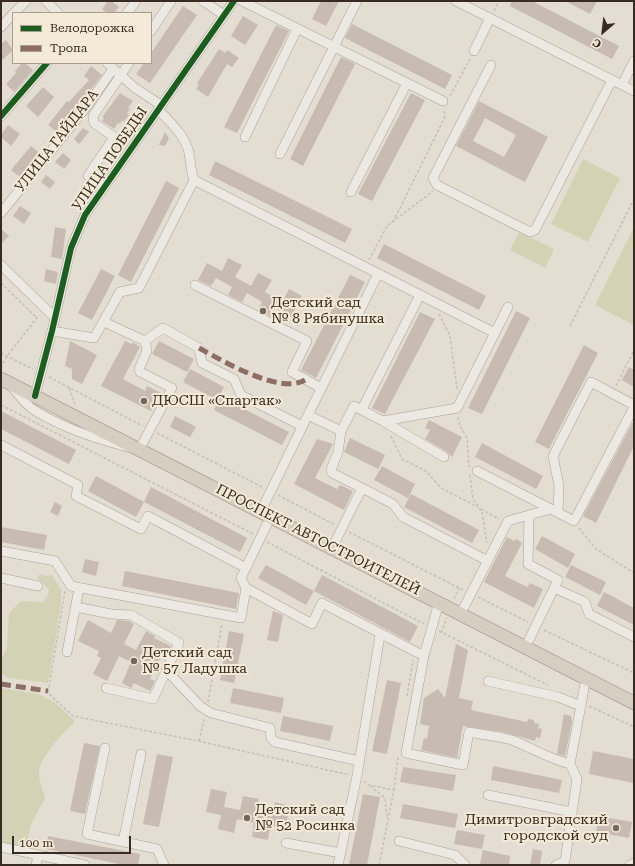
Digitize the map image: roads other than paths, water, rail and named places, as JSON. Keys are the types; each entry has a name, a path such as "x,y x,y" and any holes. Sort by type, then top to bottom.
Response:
{"highway":[{"name":"ПРОСПЕКТ АВТОСТРОИТЕЛЕЙ","path":"4,380 526,646 634,703"}],"street":[{"path":"16,12 26,1"},
{"path":"46,1 57,12"},
{"path":"128,12 136,1"},
{"path":"152,30 171,1"},
{"path":"203,1 224,15"},
{"name":"УЛИЦА ПОБЕДЫ","path":"35,396 71,248 85,214 234,1"},
{"path":"242,1 445,101"},
{"path":"280,154 357,1"},
{"path":"456,1 634,91"},
{"path":"1,27 12,16"},
{"path":"474,51 490,18"},
{"path":"245,137 297,29"},
{"path":"622,85 634,61"},
{"path":"1,116 45,64"},
{"path":"104,187 88,176 114,137 94,123 92,116 128,64"},
{"path":"491,65 433,178 440,186 530,232 535,230 612,80"},
{"path":"110,66 120,76 159,107 184,141 188,150 191,172 194,180 495,333"},
{"name":"УЛИЦА ГАЙДАРА","path":"1,213 87,106 110,66"},
{"path":"351,192 407,83"},
{"path":"52,331 94,338 120,292 139,288 194,180"},
{"path":"1,265 55,318"},
{"path":"378,274 270,491 260,538 241,578 246,588 312,624 322,603 380,635 424,656"},
{"path":"195,285 307,341 292,372 321,388"},
{"path":"362,409 420,294"},
{"path":"386,422 457,408 508,307"},
{"path":"104,322 145,341"},
{"path":"145,341 163,328 199,348 202,363 234,379 241,395 302,426"},
{"path":"4,380 33,409 63,425 104,441 139,450 172,388 140,372 139,369 147,350 145,341"},
{"path":"472,471 555,510 574,521 634,406 591,382 553,456 558,486 555,510"},
{"path":"444,457 386,422 354,406 341,431 338,452 331,470 332,473 394,504 403,517 484,559"},
{"path":"308,414 341,431"},
{"path":"1,445 78,485 76,496 141,529 148,516 246,568"},
{"path":"332,548 362,488"},
{"path":"461,613 471,594 484,559 508,521 555,510"},
{"path":"526,646 558,580 528,564 529,515"},
{"path":"1,550 55,561 71,586 241,618 246,588"},
{"path":"1,578 38,586"},
{"path":"68,652 79,588"},
{"path":"554,588 585,602 589,614 634,637"},
{"path":"439,602 431,626 424,656 406,753 463,765 469,732 510,740 541,752 555,760 570,764"},
{"path":"76,607 111,614 131,615 179,643 153,699 106,688"},
{"path":"338,865 357,776 380,635"},
{"path":"167,671 211,714 270,728 271,738 275,742 359,761"},
{"path":"556,865 565,861 577,779 570,764 586,678"},
{"path":"488,681 582,704"},
{"path":"105,748 87,834 157,849 164,865"},
{"path":"123,842 141,754"},
{"path":"488,795 572,812"},
{"path":"399,841 456,855 466,865"},
{"path":"286,843 341,853"},
{"path":"1,847 85,865"},
{"path":"36,865 38,855"},
{"path":"630,865 634,863"}],"place":[{"name":"Детский сад № 8 Рябинушка","path":"263,311"},
{"name":"ДЮСШ «Спартак»","path":"144,401"},
{"name":"Детский сад № 57 Ладушка","path":"134,661"},
{"name":"Детский сад № 52 Росинка","path":"247,818"},
{"name":"Димитровградский городской суд","path":"616,828"}]}
